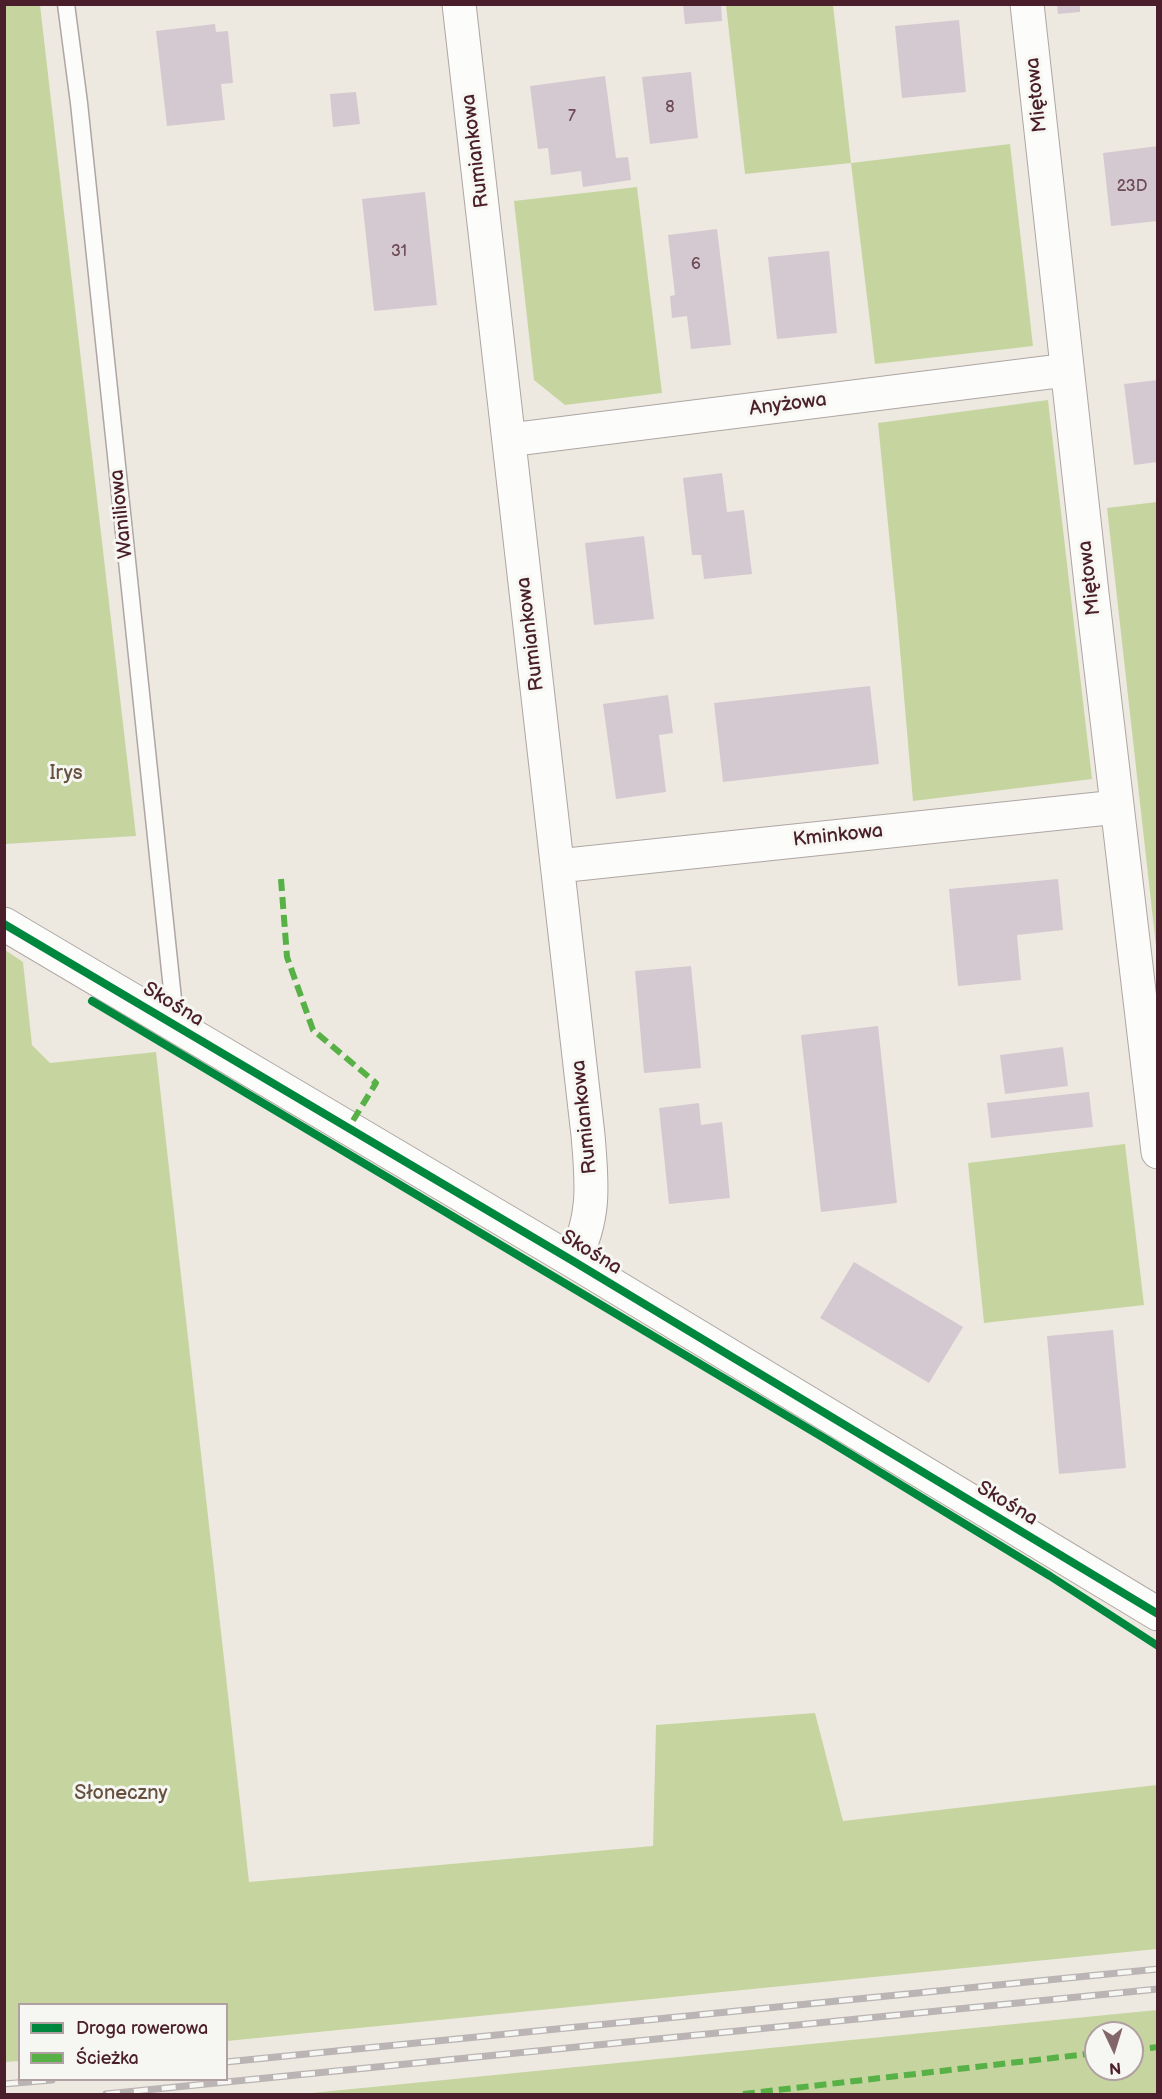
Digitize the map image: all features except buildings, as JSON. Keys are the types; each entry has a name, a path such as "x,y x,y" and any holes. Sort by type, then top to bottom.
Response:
{"street":[{"name":"Rumiankowa","path":"459,4 592,1182 588,1228 573,1261"},
{"name":"Miętowa","path":"1027,4 1158,1152"},
{"name":"Anyżowa","path":"509,440 1067,370"},
{"name":"Kminkowa","path":"558,866 1117,807"},
{"name":"Skośna","path":"4,924 573,1261 1158,1614"}],"lane":[{"name":"Waniliowa","path":"66,4 79,103 172,987 173,1024"}],"green space":[{"name":"Irys","path":"4,5 40,5 136,836 5,844"},
{"path":"726,5 833,5 851,163 745,174"},
{"path":"1010,144 1033,346 875,364 851,163"},
{"path":"637,187 662,393 565,405 534,380 514,201"},
{"path":"1048,400 1092,779 913,801 878,423"},
{"path":"1158,502 1157,955 1107,508"},
{"name":"Słoneczny","path":"5,950 23,962 32,1045 50,1063 156,1052 249,1882 653,1846 656,1725 815,1713 843,1821 1157,1785 1157,1949 228,2041 228,2003 18,2003 18,2061 5,2062"},
{"path":"1125,1144 1144,1305 984,1323 968,1163"},
{"path":"1157,2010 1157,2094 301,2094"}],"railway":[{"path":"228,2062 1158,1969"},
{"path":"106,2094 1158,1989"},
{"path":"4,2084 40,2081"}],"marked path":[{"path":"281,879 287,957 313,1030 376,1083 349,1127"},
{"path":"1144,2049 1158,2047"},
{"path":"743,2094 1084,2054"}],"cycle path":[{"path":"4,924 573,1261 1158,1614"},
{"path":"92,1001 824,1438 1050,1576 1158,1646"}]}
